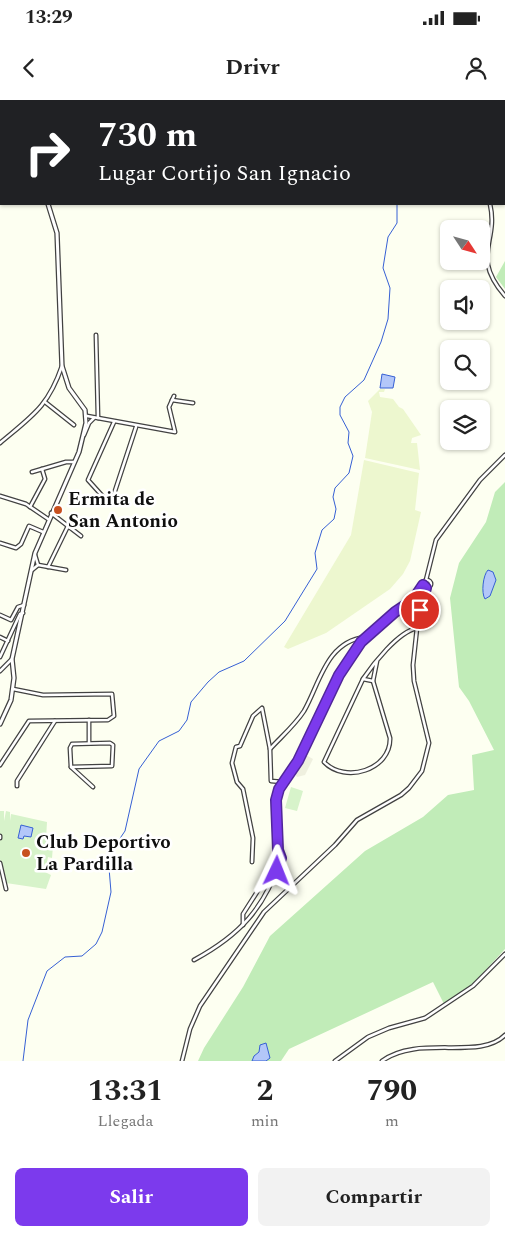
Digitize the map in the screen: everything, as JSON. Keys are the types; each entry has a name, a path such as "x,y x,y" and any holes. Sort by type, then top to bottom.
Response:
{"street":[{"path":"48,205 57,233 62,366 69,388 86,416 84,435"},
{"path":"490,205 492,214 486,261 493,279 505,296"},
{"path":"96,335 98,418"},
{"path":"0,443 45,402 54,388 62,366"},
{"path":"86,416 136,427 175,432 169,406 174,396"},
{"path":"172,400 193,403"},
{"path":"45,402 74,425"},
{"path":"1,721 11,700 13,689 12,660 35,553 89,423 94,418"},
{"path":"114,422 88,480 107,501 112,500 136,427"},
{"path":"194,960 219,946 249,920 273,885 281,858 278,850 276,800 283,782 298,761 345,664 366,637 395,612 413,600 426,580 436,540 480,480 505,455"},
{"path":"32,472 66,462 74,462"},
{"path":"30,507 45,479 42,469"},
{"path":"0,496 30,507 48,519"},
{"path":"51,513 82,536"},
{"path":"0,543 16,548 21,544 29,526 43,532"},
{"path":"48,567 68,526"},
{"path":"35,553 38,565"},
{"path":"38,565 66,570"},
{"path":"32,570 38,565"},
{"path":"182,1061 190,1029 200,1006 264,912 335,845 356,820 401,795 422,771 429,743 414,681 417,628 426,588 430,584 426,580"},
{"path":"423,585 426,588"},
{"path":"12,620 18,606 25,604"},
{"path":"0,658 20,614 23,613"},
{"path":"0,615 16,622"},
{"path":"377,661 373,681 390,738 388,754 383,760 358,773 351,774 324,762 363,679 377,661 411,629 417,628"},
{"path":"0,637 8,641"},
{"path":"270,749 304,711 332,655 348,641 366,637"},
{"path":"0,671 12,660"},
{"path":"363,679 373,681"},
{"path":"0,765 29,721 112,718 114,698 112,694 43,695 13,689"},
{"path":"252,862 253,838 243,789 237,782 232,763 236,747 240,746 253,716 262,708 270,749 271,781 283,782"},
{"path":"89,720 89,743"},
{"path":"17,786 17,781 56,721"},
{"path":"71,767 112,766 113,746 110,743 72,744 70,748 71,767 93,787"},
{"path":"0,863 6,889"},
{"path":"243,925 243,914 259,889"},
{"path":"335,1061 368,1037 388,1028 425,1018 473,986 505,954"},
{"path":"382,1061 396,1053 416,1048 488,1047 505,1035"}],"green space":[{"path":"505,261 505,289 496,277"},
{"path":"380,389 385,389 384,392 379,392 380,397 393,399 403,409 421,435 412,438 411,443 417,443 420,470 365,458 372,412 368,401"},
{"path":"364,460 419,473 415,510 421,512 410,561 403,574 390,589 326,633 288,649 284,647 351,535"},
{"path":"505,482 505,949 469,988 444,1004 433,982 289,1049 281,1061 198,1061 204,1048 243,987 270,936 365,851 423,817 448,795 474,790 472,755 494,750 469,701 459,687 450,598 459,563 486,522 495,492"},
{"path":"291,787 303,791 297,811 285,808"},
{"name":"Club Deportivo La Pardilla","path":"0,811 4,811 4,821 6,811 10,812 10,821 11,814 47,822 46,839 50,840 50,845 53,846 52,858 48,857 45,872 51,875 46,889 6,883 0,859"}],"shaded area":[{"path":"304,754 313,759 305,775 297,777 292,770 300,755"}],"water":[{"path":"382,374 395,377 393,388 380,388"},
{"path":"488,570 493,572 496,580 490,596 485,599 483,584"},
{"path":"21,825 33,828 31,837 24,836 23,839 18,838"},
{"path":"266,1043 270,1058 266,1061 252,1061 259,1052 260,1045"}],"waterway":[{"path":"23,1061 28,1020 47,971 65,957 82,956 96,944 102,932 111,892 108,856 125,831 139,769 159,741 179,731 187,720 191,702 208,682 219,672 244,661 285,621 317,569 315,553 322,530 334,519 336,509 333,497 335,488 349,473 353,456 348,443 349,432 340,415 340,407 345,397 364,380 381,342 388,319 390,288 383,268 388,237 397,223 397,205"}],"place":[{"name":"Ermita de San Antonio","path":"58,510"},
{"name":"Club Deportivo La Pardilla","path":"26,853"}],"route":[{"path":"277,871 281,858 278,850 276,800 279,789 298,761 339,675 361,642 395,612 413,600 423,585 426,588 420,610"}]}
